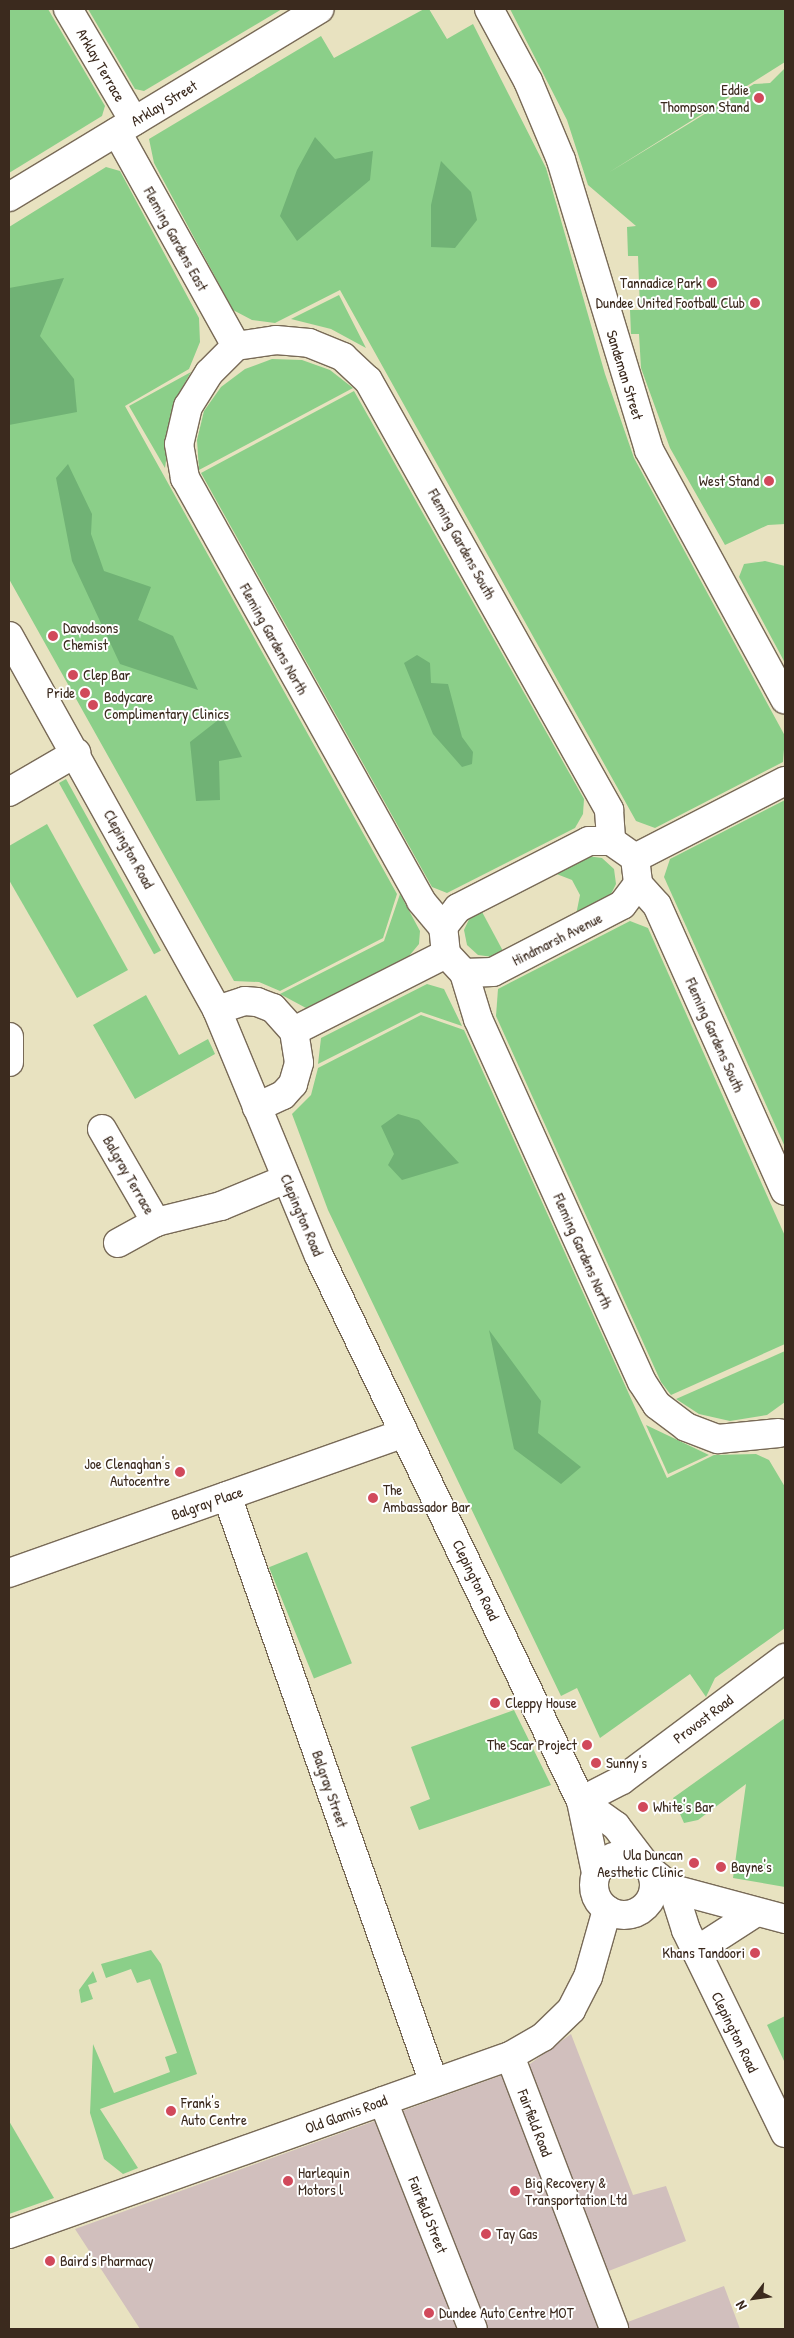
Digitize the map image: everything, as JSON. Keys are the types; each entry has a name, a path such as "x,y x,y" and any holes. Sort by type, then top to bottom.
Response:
{"street":[{"name":"Arklay Terrace","path":"68,9 125,126"},
{"name":"Arklay Street","path":"9,197 319,9"},
{"name":"Sandeman Street","path":"489,9 528,81 561,160 649,450 785,699"},
{"name":"Fleming Gardens East","path":"125,126 236,346"},
{"name":"Fleming Gardens South","path":"236,346 276,340 308,343 342,356 368,380 609,810 611,841"},
{"name":"Fleming Gardens North","path":"236,346 209,373 188,406 180,444 185,478 420,901 443,927"},
{"name":"Clepington Road","path":"9,636 76,753 217,1010 286,1179 404,1433 581,1801 596,1873 595,1894 607,1910"},
{"path":"9,792 76,753"},
{"name":"Hindmarsh Avenue","path":"294,1031 455,963 493,972 529,954 622,905 636,871 785,781"},
{"path":"455,963 443,927 458,908 588,841 611,841 636,871"},
{"name":"Fleming Gardens South","path":"636,871 657,905 785,1191"},
{"name":"Fleming Gardens North","path":"455,963 482,1028 642,1382 657,1405 686,1426 718,1439 783,1435"},
{"path":"217,1010 245,1001 257,1002 273,1008 294,1031 299,1063 293,1084 283,1095 257,1107"},
{"path":"9,1037 9,1062"},
{"name":"Balgray Terrace","path":"102,1128 156,1222"},
{"name":"Balgray Terrace","path":"118,1243 156,1222 221,1206 286,1179"},
{"name":"Balgray Place","path":"9,1572 404,1433"},
{"name":"Balgray Street","path":"226,1496 434,2083"},
{"name":"Provost Road","path":"581,1801 622,1780 785,1658"},
{"path":"616,1826 622,1780"},
{"name":"Clepington Road","path":"581,1801 616,1826 646,1865 673,1889 691,1941 785,2133"},
{"path":"596,1873 616,1856 646,1865 654,1888 648,1904 629,1915 607,1910"},
{"path":"673,1889 755,1914 785,1919"},
{"name":"Clepington Road","path":"648,1904 691,1941"},
{"name":"Old Glamis Road","path":"9,2234 510,2056 543,2037 571,2010 588,1977 607,1910"},
{"path":"691,1941 755,1914"},
{"name":"Fairfield Road","path":"510,2056 614,2329"},
{"name":"Fairfield Street","path":"383,2101 473,2329"}],"shaded area":[{"path":"571,2034 633,2195 666,2186 686,2241 606,2272 625,2323 724,2286 740,2329 140,2329 75,2229 527,2066"}],"green space":[{"path":"9,9 48,9 105,106 102,116 9,173"},
{"path":"88,9 282,9 144,91 135,89"},
{"path":"424,9 429,9 447,39 473,24 546,168 605,374 634,458 785,736 783,762 655,828 636,821 340,290 275,323 252,320 233,310 154,163 149,139 321,36 334,58"},
{"name":"Tannadice Park","path":"510,9 785,9 785,62 608,173 754,84 770,83 785,68 785,524 768,525 725,545 670,448 641,368 639,334 631,334 630,310 640,310 638,256 628,256 627,227 636,226 588,185 567,120"},
{"path":"315,137 335,159 373,151 370,180 297,241 280,216 297,170"},
{"path":"441,161 471,192 477,220 455,248 431,247 431,205"},
{"path":"106,167 120,171 199,318 200,342 189,369 125,406 397,894 383,938 280,991 259,982 234,981 9,579 9,227"},
{"path":"64,278 40,336 74,379 77,412 9,425 9,288"},
{"path":"339,295 366,348 331,329 291,319"},
{"path":"272,359 302,360 330,370 353,388 199,470 197,440 204,411 221,387 245,369"},
{"path":"191,372 174,402 165,468 129,406"},
{"path":"354,391 584,799 583,814 575,828 447,893 432,887 201,473"},
{"path":"68,464 92,514 91,534 104,571 151,587 138,620 173,636 198,690 120,664 72,561 56,478"},
{"path":"765,561 785,566 785,663 739,577 744,564"},
{"path":"417,655 430,663 431,683 448,684 462,737 473,752 472,764 462,767 433,734 404,663"},
{"path":"222,717 242,757 219,761 220,800 196,801 190,742"},
{"path":"66,779 161,950 154,954 59,783"},
{"path":"785,800 785,1147 664,877 670,859"},
{"path":"47,824 128,970 77,998 9,880 9,846"},
{"path":"587,856 602,858 614,869 616,884 609,898 576,915 580,895 572,880 554,873"},
{"path":"400,894 420,931 419,944 409,956 306,1008 280,994 384,941"},
{"path":"481,910 503,951 493,957 478,955 467,945 464,930 471,915"},
{"path":"630,921 648,928 785,1236 785,1344 671,1395 661,1382 496,1016 498,989"},
{"path":"427,984 444,989 462,1026 421,1012 318,1064 321,1038"},
{"path":"146,995 179,1055 208,1039 215,1054 135,1099 93,1025"},
{"path":"421,1015 464,1030 667,1478 714,1455 756,1454 769,1460 785,1487 785,1628 715,1678 706,1697 690,1674 600,1738 577,1688 561,1696 328,1210 292,1114 311,1095 318,1068"},
{"path":"398,1114 419,1120 459,1163 402,1180 388,1165 394,1154 381,1126"},
{"path":"489,1330 541,1401 538,1433 581,1467 561,1484 514,1449"},
{"path":"785,1351 785,1402 767,1415 730,1421 699,1414 676,1399"},
{"path":"646,1425 709,1455 668,1474"},
{"path":"307,1552 352,1663 314,1679 269,1567"},
{"path":"514,1710 551,1785 419,1830 410,1807 430,1799 411,1747"},
{"path":"785,1718 785,1887 733,1878 746,1784 698,1820 684,1823 673,1798"},
{"path":"151,1950 161,1964 197,2074 100,2109 138,2168 123,2174 104,2159 90,2113 93,2044 114,2093 170,2072 165,2057 177,2053 150,1979 137,1983 131,1969 106,1978 101,1964"},
{"path":"93,1971 97,1982 88,1985 93,1999 81,2003 79,1990"},
{"path":"785,2016 785,2063 767,2025"},
{"path":"9,2121 54,2198 9,2214"}],"place":[{"name":"Eddie Thompson Stand","path":"759,98"},
{"name":"Tannadice Park","path":"712,283"},
{"name":"Dundee United Football Club","path":"755,303"},
{"name":"West Stand","path":"769,481"},
{"name":"Davodsons Chemist","path":"53,636"},
{"name":"Clep Bar","path":"73,675"},
{"name":"Pride","path":"85,693"},
{"name":"Bodycare Complimentary Clinics","path":"93,705"},
{"name":"Joe Clenaghan's Autocentre","path":"180,1472"},
{"name":"The Ambassador Bar","path":"373,1498"},
{"name":"Cleppy House","path":"495,1703"},
{"name":"The Scar Project","path":"587,1745"},
{"name":"Sunny's","path":"596,1763"},
{"name":"White's Bar","path":"643,1807"},
{"name":"Ula Duncan Aesthetic Clinic","path":"694,1863"},
{"name":"Bayne's","path":"721,1867"},
{"name":"Khans Tandoori","path":"755,1953"},
{"name":"Frank's Auto Centre","path":"171,2111"},
{"name":"Harlequin Motors l","path":"288,2181"},
{"name":"Big Recovery & Transportation Ltd","path":"515,2191"},
{"name":"Tay Gas","path":"486,2234"},
{"name":"Baird's Pharmacy","path":"50,2261"},
{"name":"Dundee Auto Centre MOT","path":"429,2313"}]}
